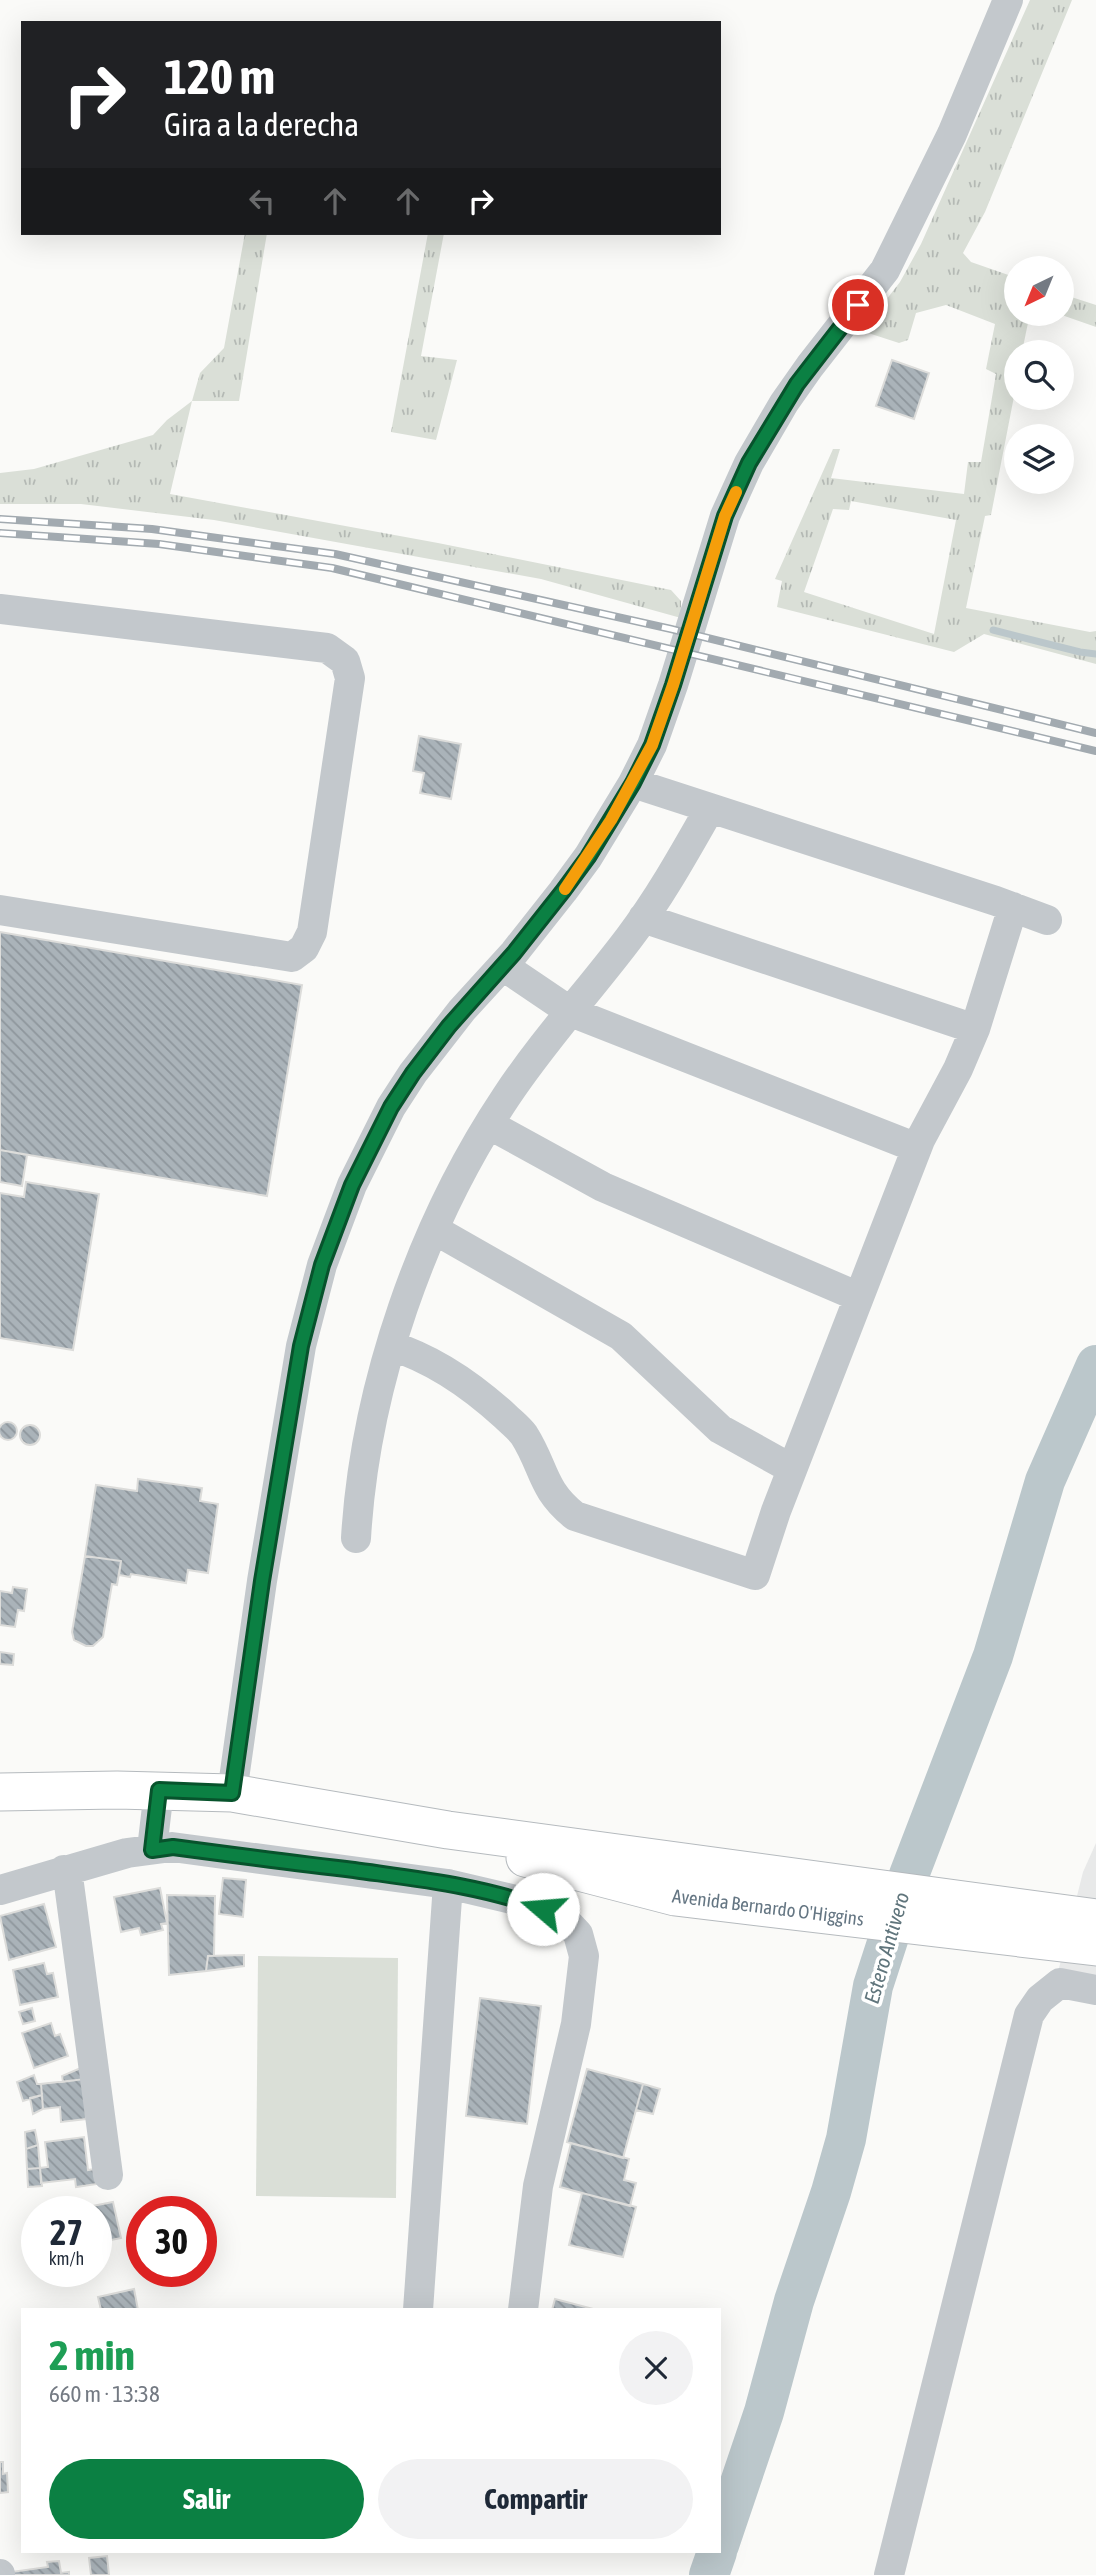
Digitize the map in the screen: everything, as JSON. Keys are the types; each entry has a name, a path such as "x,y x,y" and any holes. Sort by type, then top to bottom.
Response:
{"main road":[{"name":"Avenida Bernardo O'Higgins","path":"0,1792 159,1790 232,1793 448,1830 1096,1917"},
{"name":"Avenida Bernardo O'Higgins","path":"448,1830 522,1857 675,1897 1096,1947"}],"street":[{"path":"232,1793 266,1553 301,1346 322,1265 352,1185 391,1107 436,1041 503,966 576,874 633,783 652,745 725,516 749,463 784,403 810,366 885,270 952,134 1008,0"},
{"path":"0,609 327,648 345,661 350,678 312,932 304,948 292,957 0,910"},
{"path":"633,783 1047,920"},
{"path":"356,1538 365,1452 391,1346 419,1265 455,1185 506,1097 665,887 710,808"},
{"path":"391,1346 414,1353 456,1378 505,1416 523,1433 547,1485 559,1503 575,1516 755,1575 792,1469 917,1148 958,1069 975,1029 1013,907"},
{"path":"643,918 975,1029"},
{"path":"503,966 570,1012 917,1148"},
{"path":"490,1125 603,1188 859,1297"},
{"path":"435,1230 621,1336 720,1429 792,1469"},
{"path":"152,1850 159,1790"},
{"path":"0,1889 127,1853 173,1847 447,1884 524,1902 562,1917 578,1934 584,1956 576,2024 538,2186 523,2308"},
{"path":"64,1870 69,1884 108,2175"},
{"path":"418,2308 447,1884"},
{"path":"889,2575 1029,2015 1041,1999 1060,1983 1096,1990"}],"shaded area":[{"path":"1096,1843 1096,1997 1054,1988 1083,1872"}],"green space":[{"path":"1030,0 1072,0 985,212 963,253 971,262 1004,273 1004,326 1027,326 1024,340 1004,340 1004,410 1011,410 1009,424 1004,424 1004,448 991,515 985,516 966,608 1096,631 1096,664 984,634 954,652 777,607 782,581 775,579 833,449 840,449 831,478 964,494 968,462 981,462 996,374 986,369 995,324 946,305 916,313 908,340 899,343 862,331 900,282 921,244","holes":["851,501 956,520 934,634 804,592 833,509 849,510"]},
{"path":"245,235 267,235 239,401 192,401 200,373 224,348"},
{"path":"428,235 444,235 421,356 457,360 436,440 391,432"},
{"path":"1074,298 1096,305 1096,327 1074,319"},
{"path":"192,401 170,494 438,543 671,590 681,601 681,618 541,579 214,520 81,504 0,504 0,473 34,469 153,435 167,420"},
{"path":"258,1956 398,1958 396,2198 256,2196"}],"building":[{"path":"892,360 929,373 914,419 876,406"},
{"path":"419,736 461,744 451,799 420,793 424,773 413,771"},
{"path":"0,932 302,985 267,1196 0,1150"},
{"path":"0,1150 27,1155 22,1186 0,1182"},
{"path":"26,1182 99,1194 73,1350 0,1338 0,1193 24,1197"},
{"path":"4,1422 12,1422 17,1431 15,1438 4,1440 -1,1435 -1,1427"},
{"path":"30,1425 37,1428 40,1435 37,1442 30,1445 23,1442 20,1435 23,1428"},
{"path":"138,1479 202,1488 200,1501 218,1504 208,1573 188,1570 186,1583 131,1574 130,1577 119,1575 121,1561 85,1556 96,1485 137,1491"},
{"path":"85,1556 121,1561 117,1585 112,1584 103,1637 93,1646 86,1646 74,1640 72,1632"},
{"path":"13,1587 27,1589 24,1611 18,1610 15,1627 0,1625 0,1591 12,1593"},
{"path":"0,1652 14,1654 13,1665 0,1664"},
{"path":"223,1878 246,1880 243,1917 219,1914"},
{"path":"160,1888 167,1923 161,1924 163,1930 141,1935 139,1928 121,1932 114,1897"},
{"path":"167,1895 215,1896 214,1956 208,1956 206,1971 169,1975"},
{"path":"44,1904 56,1947 9,1960 0,1916"},
{"path":"244,1955 244,1966 206,1971 208,1956"},
{"path":"44,1963 47,1974 53,1973 58,1997 20,2005 13,1970"},
{"path":"480,1998 541,2006 527,2124 466,2116"},
{"path":"32,2008 35,2021 23,2024 19,2012"},
{"path":"51,2023 55,2036 60,2034 68,2056 34,2068 22,2033"},
{"path":"83,2067 85,2079 63,2082 62,2076"},
{"path":"587,2069 643,2084 623,2158 567,2142"},
{"path":"34,2075 37,2084 41,2084 42,2095 23,2101 17,2082"},
{"path":"85,2079 86,2119 61,2122 60,2107 43,2109 41,2084"},
{"path":"643,2084 660,2089 653,2114 636,2110"},
{"path":"42,2095 43,2109 33,2114 30,2098"},
{"path":"35,2130 38,2145 26,2149 25,2132"},
{"path":"84,2137 88,2170 95,2169 97,2184 76,2187 75,2179 41,2183 40,2168 48,2167 45,2142"},
{"path":"571,2143 629,2159 624,2180 636,2183 630,2206 560,2187"},
{"path":"38,2145 40,2168 27,2169 26,2149"},
{"path":"40,2168 42,2186 28,2187 27,2169"},
{"path":"582,2193 636,2207 623,2257 569,2245"},
{"path":"112,2202 121,2238 112,2240"},
{"path":"134,2289 138,2308 101,2308 98,2297"},
{"path":"555,2299 589,2308 553,2308"},
{"path":"0,2462 3,2462 3,2474 7,2473 8,2492 0,2493"},
{"path":"107,2556 109,2575 91,2575 89,2558"},
{"path":"59,2561 61,2573 69,2572 69,2575 12,2575 11,2572 48,2567 47,2562"}],"waterway":[{"path":"993,630 1096,654"},
{"name":"Estero Antivero","path":"721,2539 764,2412 794,2301 846,2139 873,1986 909,1875 993,1656 1045,1481 1096,1365"},
{"name":"Estero Antivero","path":"709,2575 717,2553"}],"railway":[{"path":"0,519 152,529 335,554 671,629 1096,733"},
{"path":"0,533 159,544 332,568 1096,751"}],"slow traffic":[{"path":"565,889 611,820 652,745 725,516 736,492"}],"route":[{"path":"543,1909 447,1884 403,1877 173,1847 152,1850 159,1790 232,1793 249,1663 301,1346 335,1225 370,1146 391,1107 436,1041 514,953 563,891 588,857 633,783 652,745 725,516 749,463 797,384 858,305"}]}
